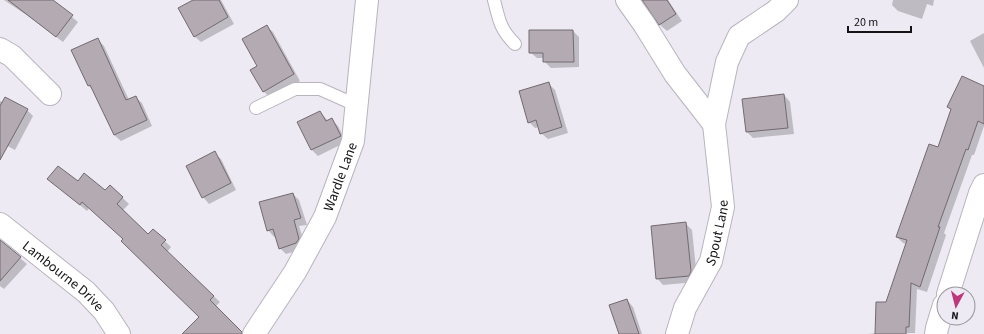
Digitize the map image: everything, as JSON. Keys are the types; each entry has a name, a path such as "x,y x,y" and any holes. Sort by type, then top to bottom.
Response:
{"street":[{"name":"Wardle Lane","path":"254,334 295,272 325,217 353,141 367,0"},
{"path":"627,0 644,24 675,74 714,124"},
{"name":"Spout Lane","path":"677,334 685,308 711,261 723,207 714,124 727,62 739,36 776,11 787,0"},
{"path":"0,49 12,56 50,94"},
{"path":"951,286 980,193 984,185"},
{"name":"Lambourne Drive","path":"0,224 86,292 104,311 119,334"}],"lane":[{"path":"494,0 501,26 515,44"},
{"path":"256,108 295,89 320,89 356,105"}],"building":[{"path":"8,0 53,0 73,15 56,37"},
{"path":"193,0 219,0 228,17 194,37 178,8"},
{"path":"642,0 667,0 676,14 659,25"},
{"path":"267,25 294,74 263,92 250,70 257,66 242,39"},
{"path":"529,30 573,30 574,62 543,62 543,53 529,53"},
{"path":"98,38 126,100 136,96 147,120 114,135 71,50"},
{"path":"962,76 984,86 984,124 978,121 968,150 966,149 938,227 940,227 920,287 911,283 909,327 906,327 906,334 875,334 876,302 886,302 907,240 896,237 929,144 938,147 951,109 947,107"},
{"path":"549,82 562,127 540,134 536,120 528,123 519,91"},
{"path":"784,94 788,128 746,132 742,99"},
{"path":"5,97 28,109 0,160 0,106"},
{"path":"320,111 326,121 332,118 341,136 311,150 297,122"},
{"path":"215,151 231,183 202,198 186,166"},
{"path":"58,166 78,181 84,173 105,190 110,185 123,197 117,204 148,234 153,229 166,240 161,245 214,296 210,300 242,332 242,334 182,334 199,317 121,241 123,239 82,202 80,205 47,179"},
{"path":"293,193 301,218 294,220 299,239 296,243 279,249 273,229 267,231 259,202"},
{"path":"686,222 691,271 689,276 656,279 651,226"},
{"path":"0,240 21,257 0,281"},
{"path":"627,299 639,334 619,334 609,305"}]}
